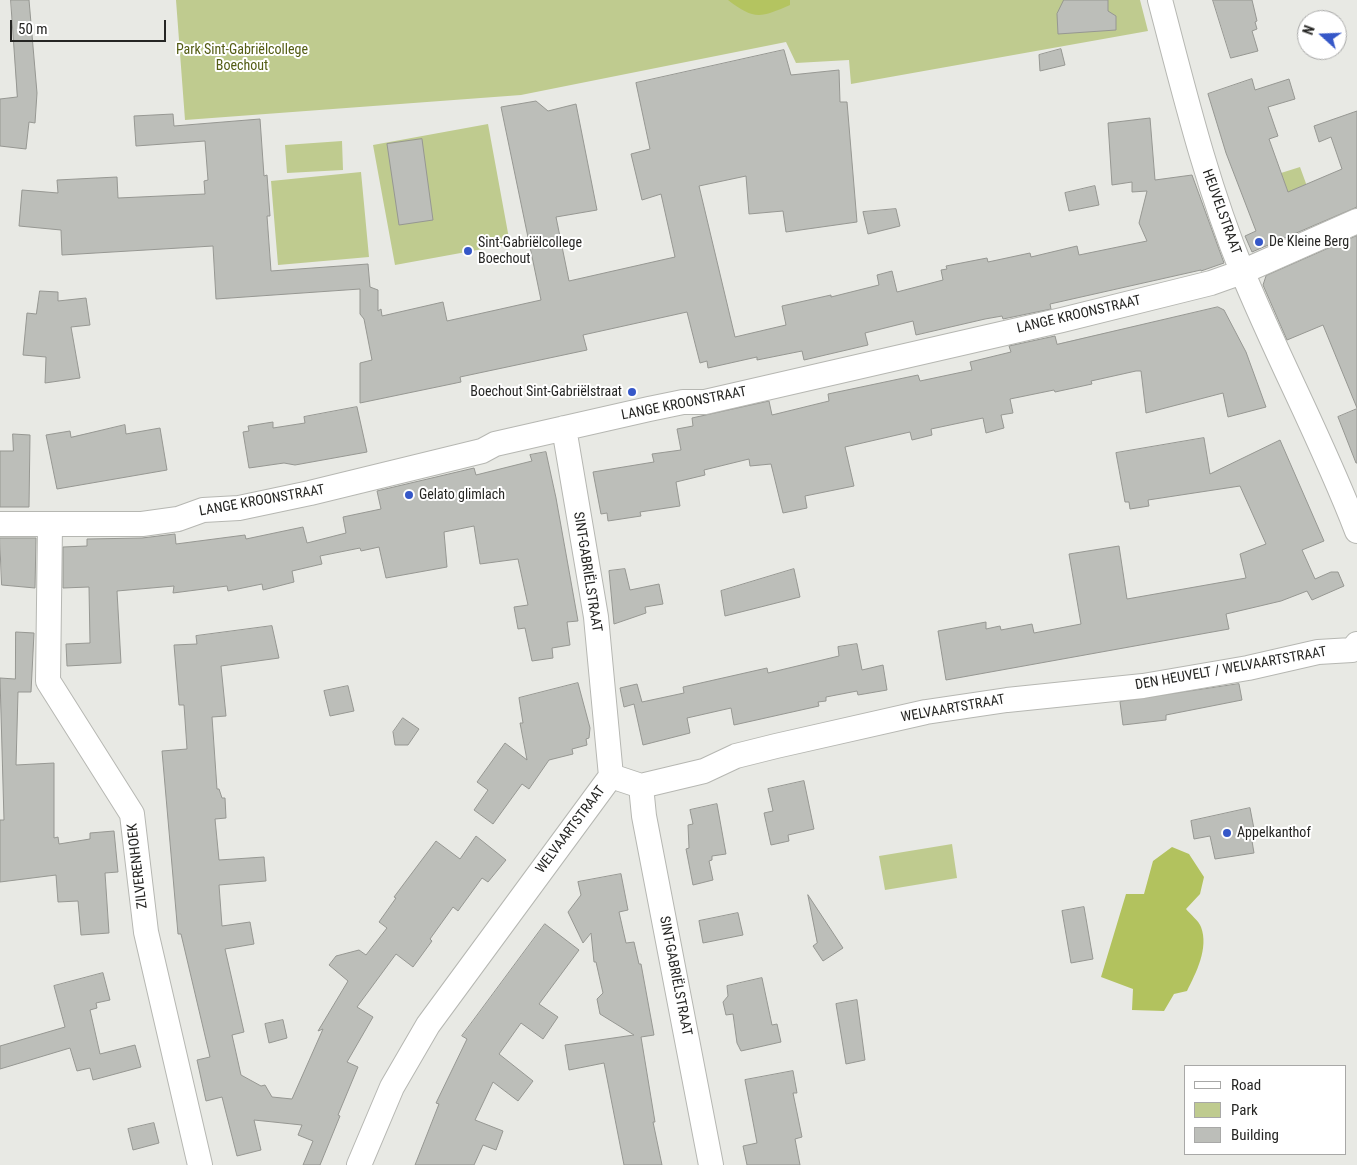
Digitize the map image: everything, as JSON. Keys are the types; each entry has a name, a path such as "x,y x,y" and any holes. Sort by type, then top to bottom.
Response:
{"street":[{"name":"HEUVELSTRAAT","path":"1160,0 1202,161 1242,272 1357,530"},
{"name":"LANGE KROONSTRAAT","path":"0,524 142,524 178,519 203,510 239,508 464,456 482,451 495,444 564,428 684,402 705,402 1062,320 1211,283 1242,272 1357,221"},
{"name":"SINT-GABRIËLSTRAAT","path":"564,428 596,617 611,776"},
{"name":"ZILVERENHOEK","path":"50,525 48,681 132,814 146,932 200,1165"},
{"name":"DEN HEUVELT / WELVAARTSTRAAT","path":"1080,692 1164,682 1248,668 1318,652 1354,647"},
{"name":"WELVAARTSTRAAT","path":"359,1165 392,1087 413,1048 496,930 611,776 641,786 704,771 736,756 926,712 1080,692"},
{"name":"SINT-GABRIËLSTRAAT","path":"641,786 644,816 711,1165"}],"green space":[{"name":"Park Sint-Gabriëlcollege Boechout","path":"176,0 1140,0 1148,31 851,84 849,60 796,63 786,42 521,95 185,120"},
{"path":"488,124 510,244 395,265 373,145"},
{"path":"342,141 343,170 287,173 285,145"},
{"path":"1300,167 1320,222 1273,196 1287,190 1281,173"},
{"path":"361,172 369,257 278,265 271,181"},
{"path":"952,844 957,878 885,890 879,856"}],"shaded area":[{"path":"728,0 790,0 790,5 771,13 758,15 744,11"},
{"path":"1172,847 1189,854 1204,877 1200,894 1186,909 1201,927 1203,935 1202,952 1187,991 1174,994 1164,1011 1132,1010 1133,989 1101,977 1126,894 1144,894 1153,861"}],"building":[{"path":"11,0 29,0 37,93 35,123 29,122 26,149 0,146 0,99 17,97"},
{"path":"1064,0 1108,0 1108,11 1116,16 1116,30 1058,34 1057,14"},
{"path":"1213,0 1252,0 1257,29 1252,31 1258,51 1231,58"},
{"path":"1061,49 1065,65 1040,71 1039,55"},
{"path":"784,50 791,75 839,70 840,102 847,102 857,222 786,232 783,211 749,214 746,176 699,186 735,337 786,325 782,306 831,295 831,297 879,285 877,275 892,271 897,292 943,280 941,270 947,269 946,266 987,258 988,262 1030,253 1031,257 1077,246 1079,255 1147,241 1139,223 1147,191 1132,192 1132,182 1112,185 1108,123 1150,118 1155,180 1192,175 1224,263 1201,271 1050,304 1051,309 1003,319 1002,316 985,319 916,335 913,321 865,333 868,345 804,360 802,351 757,360 757,357 708,368 707,361 700,363 687,312 583,335 587,350 460,377 461,382 360,403 360,363 372,360 364,319 360,314 360,289 216,299 213,246 62,255 61,230 19,226 22,190 58,193 57,180 117,177 118,198 205,194 204,181 208,180 205,141 136,146 134,116 173,114 174,126 260,119 264,176 267,175 270,216 267,216 271,271 368,264 370,287 378,290 378,311 381,309 382,316 443,302 447,321 541,300 501,107 536,101 548,111 576,104 597,210 556,217 569,281 675,257 661,194 642,200 631,154 650,149 636,83"},
{"path":"1252,79 1255,90 1289,79 1295,99 1268,107 1278,136 1269,139 1288,192 1342,169 1331,137 1319,142 1314,126 1357,111 1357,207 1252,252 1245,236 1256,231 1226,153 1208,94"},
{"path":"422,139 433,220 399,225 387,144"},
{"path":"1095,186 1099,205 1069,211 1065,193"},
{"path":"896,209 900,226 868,234 863,212"},
{"path":"1357,236 1357,408 1323,325 1287,340 1263,285 1266,276"},
{"path":"40,291 58,292 58,301 86,298 90,325 71,327 80,378 45,383 46,357 23,355 27,313 36,314"},
{"path":"1218,307 1224,310 1246,352 1266,407 1228,417 1223,393 1146,413 1141,371 1136,371 1091,381 1092,384 1010,399 1013,413 1001,415 1004,428 986,433 983,418 931,429 932,435 912,440 910,432 845,447 854,486 805,496 807,508 783,513 771,464 750,466 749,459 704,470 705,475 676,482 680,506 640,512 641,516 608,521 607,513 601,514 593,472 654,462 652,454 681,450 677,429 693,426 692,418 769,401 772,415 829,401 828,394 918,375 920,381 972,370 970,362 1011,352 1009,346 1055,336 1057,344"},
{"path":"357,407 367,452 295,465 284,463 249,468 243,432 249,431 248,426 273,422 273,428 305,423 304,417"},
{"path":"1357,409 1357,463 1356,463 1338,417"},
{"path":"125,425 126,434 160,428 167,470 57,489 46,435 70,431 71,437"},
{"path":"13,434 30,435 29,507 0,507 0,451 13,451"},
{"path":"1204,438 1210,474 1280,440 1324,541 1302,550 1315,579 1331,572 1338,572 1344,586 1312,600 1307,591 1281,601 1226,614 1229,629 946,680 938,631 986,622 986,629 1000,626 1001,630 1032,624 1034,633 1081,624 1069,554 1119,546 1127,599 1246,578 1240,554 1266,544 1240,486 1148,500 1149,506 1130,509 1129,502 1125,502 1116,453"},
{"path":"546,452 578,621 567,622 570,645 552,648 553,658 532,661 525,628 518,629 514,607 528,605 518,559 480,564 474,526 444,532 447,567 386,578 379,547 361,551 360,548 320,556 322,564 292,571 294,582 263,590 262,584 228,591 227,586 173,593 174,586 117,591 121,663 67,666 66,644 90,643 89,587 63,588 63,547 87,546 87,539 142,538 175,534 176,544 245,535 246,539 303,527 307,543 346,533 343,517 381,509 377,491 474,468 476,475 532,461 530,455"},
{"path":"0,538 36,538 35,588 2,585"},
{"path":"625,569 630,590 659,584 663,604 645,607 646,613 614,624 609,571"},
{"path":"794,569 800,597 725,616 721,591"},
{"path":"272,626 279,658 221,666 226,716 212,717 217,789 219,789 222,798 225,798 226,818 215,819 219,860 264,857 266,881 219,885 222,926 250,922 254,944 225,949 244,1032 232,1035 241,1075 261,1086 265,1085 272,1097 292,1099 323,1029 318,1031 348,981 329,965 336,956 359,950 366,955 387,928 379,922 396,898 394,897 436,841 460,859 476,836 506,860 488,882 482,878 458,911 453,907 413,967 396,954 357,1007 373,1017 347,1062 358,1067 320,1165 303,1165 313,1141 298,1135 302,1125 254,1120 261,1150 237,1156 222,1097 206,1101 197,1060 210,1057 181,934 178,934 162,751 187,749 184,705 179,705 174,645 197,644 196,636"},
{"path":"16,632 34,633 31,692 18,692 16,765 54,763 54,838 58,837 59,844 90,839 90,833 114,831 118,872 105,873 109,933 81,935 78,901 58,902 56,875 0,882 0,820 4,820 0,678 15,679"},
{"path":"857,644 862,670 883,665 887,690 858,695 857,691 826,697 826,701 818,702 819,706 734,725 731,708 687,718 690,733 643,745 634,704 624,707 620,688 637,684 642,702 684,693 683,687 767,668 768,673 839,656 838,647"},
{"path":"578,683 590,728 589,738 586,739 587,745 572,749 573,754 549,760 529,789 522,784 493,824 474,810 488,790 477,782 505,743 527,760 520,723 523,723 519,698"},
{"path":"1239,684 1242,700 1166,715 1166,720 1123,725 1120,702"},
{"path":"348,686 354,711 330,716 324,691"},
{"path":"403,718 419,729 408,745 395,745 393,732"},
{"path":"804,781 814,829 788,835 789,841 771,845 764,813 773,811 768,789"},
{"path":"717,804 726,854 712,856 712,860 709,861 713,880 693,885 686,849 689,848 688,825 693,824 690,810"},
{"name":"Appelkanthof","path":"1250,808 1255,834 1251,835 1254,853 1215,859 1210,836 1194,839 1191,821"},
{"path":"621,874 628,910 619,912 626,943 634,942 639,964 641,964 654,1035 641,1037 655,1122 653,1122 662,1165 624,1165 604,1063 569,1070 565,1045 634,1035 600,1014 597,999 603,993 596,962 594,962 591,933 583,943 568,912 581,895 578,882"},
{"path":"808,895 843,948 823,961 813,946 817,943"},
{"path":"1084,907 1093,959 1071,963 1062,911"},
{"path":"738,913 743,935 703,943 699,921"},
{"path":"545,924 579,950 539,1004 558,1017 543,1039 521,1023 499,1054 533,1081 518,1101 493,1082 475,1120 503,1131 496,1150 483,1145 474,1165 415,1165 439,1104 436,1103 467,1039 462,1036"},
{"path":"103,973 110,1000 96,1003 97,1008 90,1010 100,1054 135,1045 141,1067 93,1080 90,1068 77,1071 70,1048 0,1069 0,1046 65,1027 54,986"},
{"path":"762,978 772,1025 777,1024 781,1042 741,1051 737,1043 733,1014 726,1015 723,1002 728,996 727,986"},
{"path":"857,1000 865,1060 846,1064 836,1004"},
{"path":"283,1020 287,1038 269,1043 265,1024"},
{"path":"793,1071 797,1093 793,1093 802,1137 795,1139 800,1165 747,1165 743,1146 757,1143 745,1080"},
{"path":"154,1123 159,1143 133,1150 128,1129"}],"place":[{"name":"De Kleine Berg","path":"1259,242"},
{"name":"Sint-Gabriëlcollege Boechout","path":"468,251"},
{"name":"Boechout Sint-Gabriëlstraat","path":"632,392"},
{"name":"Gelato glimlach","path":"409,495"},
{"name":"Appelkanthof","path":"1227,833"}]}
